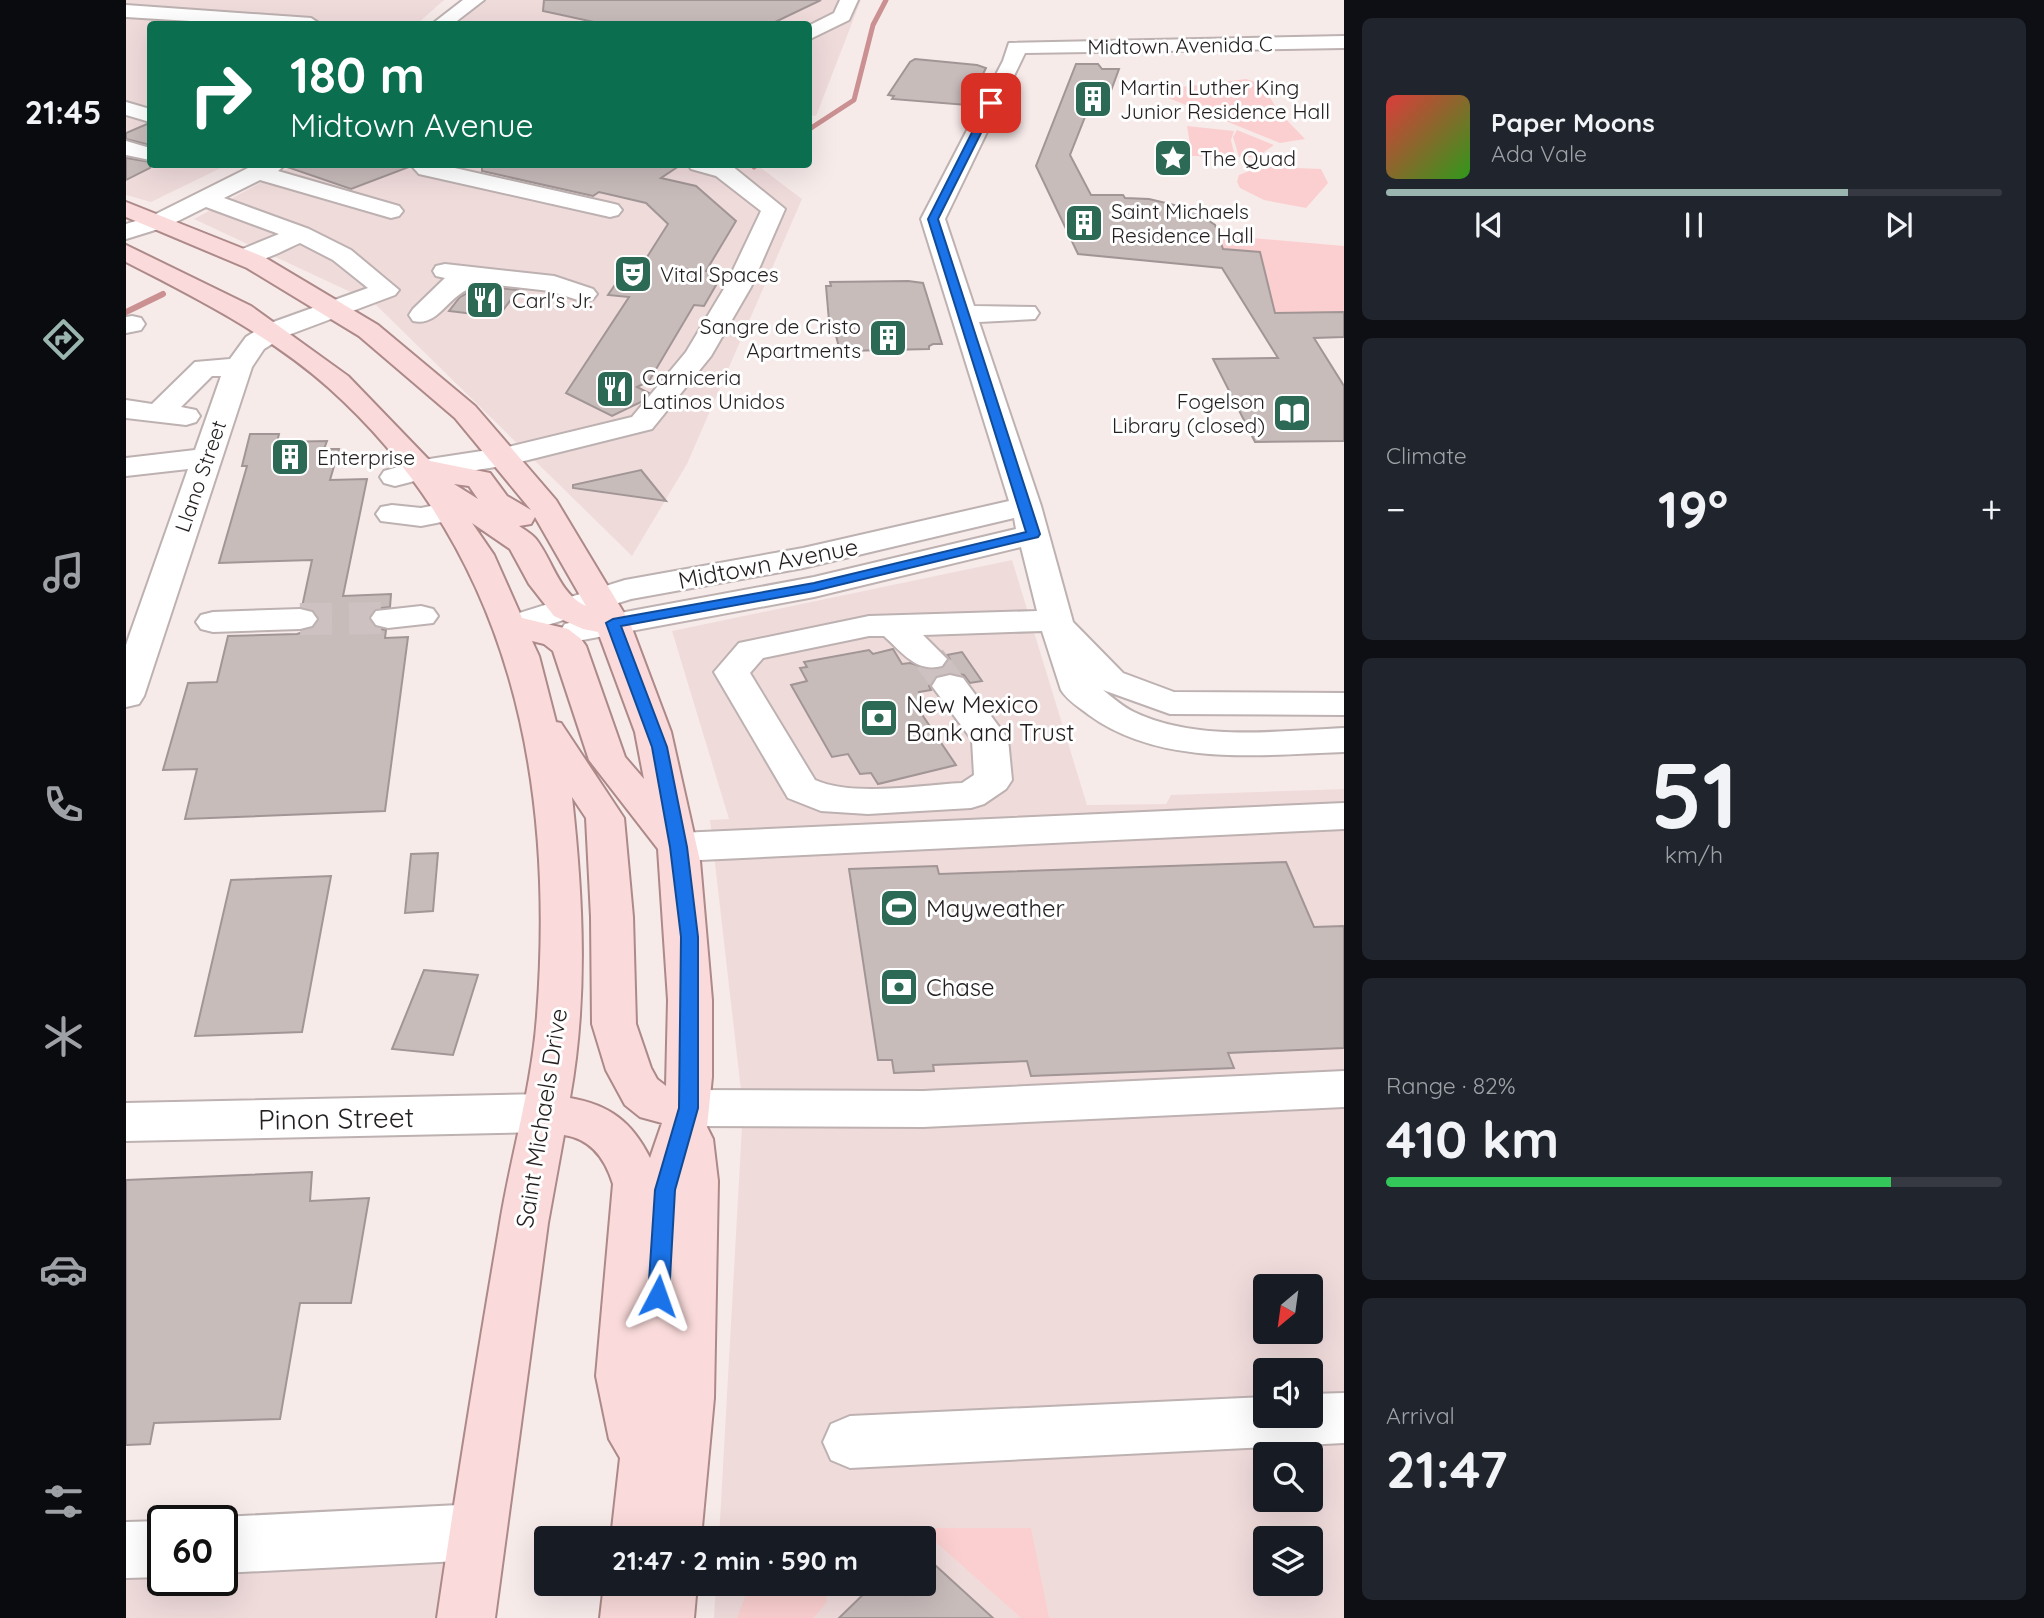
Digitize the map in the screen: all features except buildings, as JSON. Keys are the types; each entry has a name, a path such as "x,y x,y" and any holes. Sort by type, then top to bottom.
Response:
{"main road":[{"path":"136,220 193,235 244,257 335,307 423,371 508,456 582,562 583,617 569,646 608,760 679,847"},
{"name":"Saint Michaels Drive","path":"126,252 225,300 274,331 346,387 426,485 493,582 516,635 542,722 559,835 563,926 559,1017 546,1113 524,1217 466,1618"},
{"path":"426,485 479,479 496,503 524,519 582,562"},
{"path":"426,485 523,543 545,584 583,617 659,747 679,847 690,937 688,1108 694,1181 687,1398 674,1526"},
{"path":"516,635 583,617"},
{"path":"542,722 605,818 612,917 614,1024 629,1070 641,1092 656,1104 688,1108"},
{"path":"640,1526 646,1481 665,1190 688,1108"},
{"path":"546,1113 592,1123 610,1135 633,1168 637,1184 622,1376 646,1481"},
{"path":"629,1618 632,1596"},
{"path":"665,1618 667,1596"}],"street":[{"path":"451,13 468,7 475,0"},
{"path":"812,32 842,16 849,0"},
{"path":"126,11 268,21"},
{"name":"Midtown Avenida C","path":"964,314 933,219 1013,61 1016,47 1344,42"},
{"path":"126,108 147,115"},
{"path":"126,148 147,153"},
{"path":"136,220 204,199 260,168"},
{"path":"136,220 260,168"},
{"path":"265,168 325,192 391,211"},
{"path":"426,168 610,210"},
{"path":"392,514 421,517 426,485 508,456 642,423 696,356 738,287 773,209 724,171 713,168"},
{"path":"204,199 301,234 345,235 372,219 371,216 329,203 325,192"},
{"path":"193,235 245,212"},
{"path":"244,257 301,234"},
{"name":"Llano Street","path":"126,696 139,616 206,458 238,367 255,343 274,331 386,290 342,255 345,235"},
{"path":"450,294 554,284 584,294"},
{"path":"1026,313 964,314 1030,520 1056,621 1079,690 1120,720 1172,737 1236,744 1344,740"},
{"path":"159,413 205,368 238,367"},
{"path":"126,409 219,420"},
{"path":"126,467 206,458"},
{"name":"Midtown Avenue","path":"583,617 778,593 842,580 1030,520"},
{"name":"Midtown Avenue","path":"583,617 625,590 1030,520"},
{"path":"837,633 832,606 833,596 842,580"},
{"path":"778,593 806,601 837,633"},
{"path":"388,618 421,616"},
{"path":"212,622 300,619"},
{"path":"893,626 939,673 990,738 993,780 971,795 868,802 821,798 801,789 732,672 751,650 869,626 1056,621 1111,681 1170,703 1344,704"},
{"path":"679,847 1344,816"},
{"path":"688,1108 922,1108 1344,1088"},
{"name":"Pinon Street","path":"126,1122 546,1113"},
{"path":"850,1442 1344,1418"},
{"path":"238,1544 478,1532"},
{"path":"126,1550 147,1549"}],"shaded area":[{"path":"126,0 444,0 420,21 147,21 147,168 221,168 151,202 126,195"},
{"path":"481,0 861,0 816,116 812,115 812,21 461,21"},
{"path":"1246,79 1262,84 1278,111 1305,139 1280,143 1161,95 1181,87"},
{"path":"1187,126 1234,131 1231,140 1235,157 1192,156"},
{"path":"1237,130 1274,145 1264,152 1264,158 1239,157 1233,137"},
{"path":"288,168 761,168 802,199 687,464 632,556 374,303 194,219"},
{"path":"1257,168 1321,169 1328,183 1306,208 1264,200 1240,188 1237,182 1239,175"},
{"path":"1182,232 1344,246 1344,312 1270,314 1260,252 1150,243"},
{"path":"1012,560 1087,805 1166,804 1171,795 1344,789 1344,1618 714,1618 715,1596 936,1596 936,1526 720,1526 743,1108 710,820 729,819 672,631"},
{"path":"936,1528 1031,1528 1049,1618 1021,1618 936,1542"},
{"path":"451,1558 438,1618 126,1618 126,1572 147,1571 147,1596 238,1596 238,1567"},
{"path":"745,1596 826,1596 827,1602 813,1618 737,1618"}],"waterway":[{"path":"812,127 854,100 873,25 886,0"},
{"path":"126,312 163,294"}],"tunnel":[{"path":"300,619 388,618"},
{"path":"930,659 950,686"}],"place":[{"name":"Martin Luther King Junior Residence Hall","path":"1093,99"},
{"name":"The Quad","path":"1173,158"},
{"name":"Saint Michaels Residence Hall","path":"1084,223"},
{"name":"Vital Spaces","path":"633,274"},
{"name":"Carl's Jr.","path":"485,300"},
{"name":"Sangre de Cristo Apartments","path":"888,338"},
{"name":"Carniceria Latinos Unidos","path":"615,389"},
{"name":"Fogelson Library (closed)","path":"1292,413"},
{"name":"Enterprise","path":"290,457"},
{"name":"New Mexico Bank and Trust","path":"879,718"},
{"name":"Mayweather","path":"899,908"},
{"name":"Chase","path":"899,987"}],"route":[{"path":"658,1296 665,1190 688,1108 690,937 679,847 659,747 613,623 814,587 995,541 1034,534 933,219 991,103"}]}
